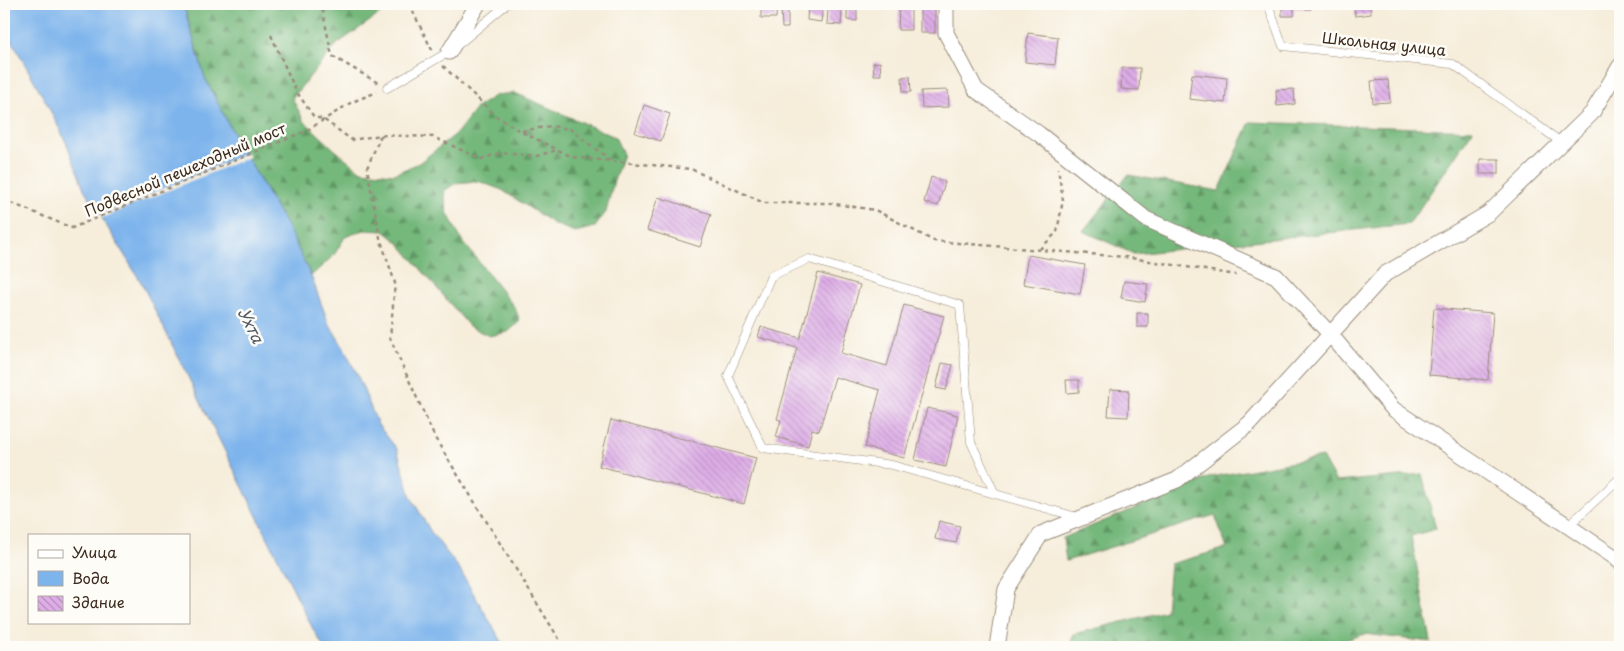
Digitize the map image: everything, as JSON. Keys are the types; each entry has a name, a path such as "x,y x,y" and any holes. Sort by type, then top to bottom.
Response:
{"street":[{"path":"443,56 478,4"},
{"path":"946,4 946,33 976,90 1039,134 1146,219 1276,276 1330,334 1393,409 1620,562"},
{"path":"997,647 1006,589 1041,534 1177,480 1249,424 1385,274 1489,213 1562,143 1592,113 1620,66"}],"lane":[{"path":"387,88 443,56 507,4"},
{"name":"Школьная улица","path":"1268,4 1283,46 1453,64 1562,143"},
{"path":"995,494 971,442 960,305 809,259 770,276 728,376 763,448 892,464 995,494 1082,518"},
{"path":"1568,526 1620,478"}],"path":[{"path":"317,4 322,8 332,56 387,88"},
{"path":"408,4 443,56 496,116 520,131 572,157 691,169 764,203 829,203 875,210 934,241 1125,257 1243,276 1261,270"},
{"path":"271,35 296,91 314,117 323,119 352,140 381,135 433,137 480,159 501,154 537,156 557,150"},
{"name":"Подвесной пешеходный мост","path":"4,200 72,228 306,131 352,102 387,88"},
{"path":"520,131 552,126 570,129 610,160"},
{"path":"381,135 367,168 380,238 395,283 390,338 435,438 564,647"},
{"path":"1040,250 1058,232 1063,200 1058,164"}],"green space":[{"path":"183,4 394,4 337,44 292,98 304,121 361,171 394,174 419,163 456,134 477,107 496,95 515,93 615,137 623,154 606,212 595,227 575,232 554,224 502,190 478,181 456,183 444,191 447,212 461,239 515,308 520,321 508,332 489,336 469,326 398,242 384,231 364,230 345,237 334,255 311,276 287,227 230,127 205,78"},
{"path":"1250,122 1473,130 1409,224 1134,254 1083,231 1128,175 1219,191"},
{"path":"1322,457 1336,482 1422,474 1436,529 1411,536 1431,642 1365,634 1321,647 1069,647 1074,634 1166,611 1170,564 1227,548 1215,515 1066,561 1063,538 1211,477"}],"water":[{"name":"Ухта","path":"4,4 183,4 205,78 230,127 287,226 311,276 328,322 357,374 378,425 397,449 411,497 431,532 458,567 505,647 324,647 314,631 141,282 84,189 67,144 4,27"}],"pier":[{"path":"247,153 249,157 99,219 97,216"}],"building":[{"path":"761,4 777,4 776,18 761,18"},
{"path":"1282,4 1311,4 1311,9 1294,8 1294,16 1282,16"},
{"path":"1354,4 1370,4 1371,14 1355,16"},
{"path":"808,5 823,6 821,22 807,20"},
{"path":"828,8 842,10 841,25 827,24"},
{"path":"899,8 911,8 911,30 898,30"},
{"path":"920,8 935,8 935,33 920,33"},
{"path":"781,9 788,9 788,28 782,28"},
{"path":"847,10 857,10 857,21 847,20"},
{"path":"1028,33 1058,37 1055,65 1025,62"},
{"path":"880,62 881,75 874,75 873,63"},
{"path":"1122,68 1140,68 1139,90 1121,89"},
{"path":"1192,74 1227,78 1225,103 1189,99"},
{"path":"910,76 911,92 903,92 902,77"},
{"path":"1388,80 1390,102 1373,103 1371,81"},
{"path":"1294,89 1295,104 1277,106 1276,90"},
{"path":"948,90 949,107 922,108 921,91"},
{"path":"644,105 670,114 661,141 635,133"},
{"path":"7,108 10,115 4,118 4,110"},
{"path":"1480,159 1499,159 1499,174 1480,174"},
{"path":"931,177 945,182 938,206 924,202"},
{"path":"658,197 711,214 700,247 647,230"},
{"path":"1028,255 1085,265 1080,294 1023,284"},
{"path":"818,273 860,285 841,353 887,366 904,305 944,316 904,458 865,447 880,390 835,377 819,431 812,429 808,446 776,437 781,420 777,419 797,348 758,337 761,327 800,338"},
{"path":"1124,281 1148,284 1145,302 1121,298"},
{"path":"1434,308 1493,313 1488,380 1429,375"},
{"path":"1137,313 1148,313 1148,327 1137,327"},
{"path":"942,363 953,365 946,390 936,388"},
{"path":"1066,380 1079,380 1079,392 1067,393"},
{"path":"1110,389 1129,390 1128,417 1108,416"},
{"path":"927,408 958,415 946,467 915,460"},
{"path":"611,420 756,458 744,504 599,466"},
{"path":"939,521 960,526 956,543 935,539"}]}
